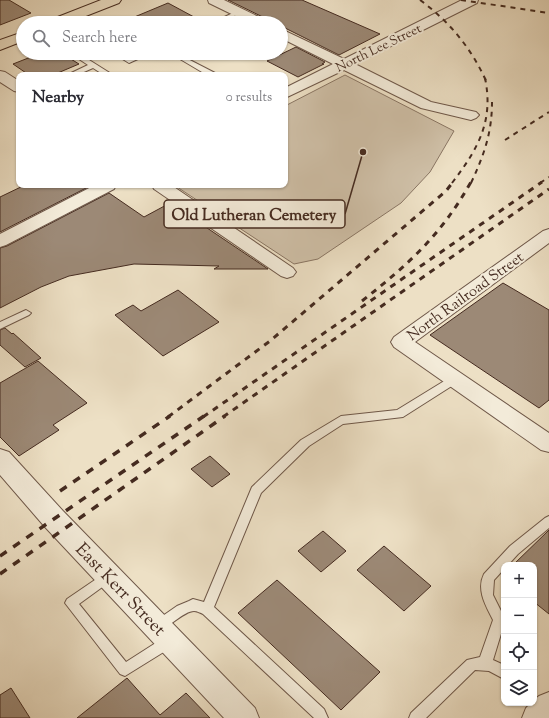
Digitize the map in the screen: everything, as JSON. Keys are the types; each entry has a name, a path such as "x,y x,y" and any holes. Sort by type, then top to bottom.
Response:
{"main road":[{"path":"77,16 114,0"},
{"path":"0,45 16,39"}],"street":[{"path":"214,0 247,16"},
{"name":"North Lee Street","path":"288,92 472,0"},
{"path":"288,36 426,105 471,115"},
{"path":"0,75 16,86"},
{"path":"0,241 102,188"},
{"path":"164,188 287,272"},
{"name":"North Railroad Street","path":"454,379 401,342 549,235"},
{"path":"454,379 549,444"},
{"name":"East Kerr Street","path":"0,459 54,519 244,718"}],"lane":[{"path":"230,16 239,12"},
{"path":"84,60 104,72"},
{"path":"186,60 207,72"},
{"path":"79,72 93,66"},
{"path":"0,326 26,313"},
{"path":"206,609 256,490 305,443 341,420 399,414 454,379"},
{"path":"485,663 499,620 487,595 488,578 514,550 549,521"},
{"path":"108,576 71,602 125,670 164,634 181,610 193,605 206,609 314,709 321,718"},
{"path":"416,718 472,664 485,663 494,666 501,671"}],"shaded area":[{"path":"345,75 454,131 430,172 401,203 318,259 294,264 179,188 288,188 288,104"}],"building":[{"path":"0,0 9,0 31,13 23,16 16,16 16,19 0,25"},
{"path":"228,0 302,0 380,34 339,55 288,30 288,16 261,16"},
{"path":"168,3 192,16 137,16"},
{"path":"296,47 325,62 322,64 324,64 298,77 267,61 288,60 288,51"},
{"path":"23,60 72,60 79,64 60,72 25,72 13,64"},
{"path":"19,188 86,188 0,232 0,197"},
{"path":"109,193 144,217 170,203 268,269 214,269 219,266 134,264 69,276 41,287 0,308 0,248 7,246"},
{"path":"503,283 549,310 549,400 539,408 430,335"},
{"path":"178,290 219,322 163,356 115,315 133,305 141,311"},
{"path":"5,328 12,334 13,333 41,358 25,367 0,345 0,330"},
{"path":"38,361 87,403 53,425 59,430 19,456 0,437 0,383"},
{"path":"210,456 230,474 212,487 191,469"},
{"path":"549,530 549,614 537,604 537,562 516,562"},
{"path":"323,531 346,551 321,572 298,551"},
{"path":"384,546 431,586 404,611 357,570"},
{"path":"277,580 380,672 341,710 238,613"},
{"path":"127,678 160,715 186,693 210,718 77,718"},
{"path":"11,688 30,718 0,718 0,695"}],"railway":[{"path":"420,0 441,17 459,37 485,79"},
{"path":"461,0 549,13"},
{"path":"452,183 469,158 482,134 487,108 485,79"},
{"path":"485,79 487,83"},
{"path":"471,183 480,163 489,134 492,102"},
{"path":"505,140 549,112"},
{"path":"540,183 549,177"},
{"path":"168,417 270,341 446,191 453,182"},
{"path":"362,301 395,274 423,248 448,218 471,182"},
{"path":"203,417 542,182"},
{"path":"223,417 549,189"},
{"path":"60,491 170,416"},
{"path":"0,556 204,416"},
{"path":"0,574 225,416"}],"place":[{"name":"Old Lutheran Cemetery","path":"363,152"}]}
